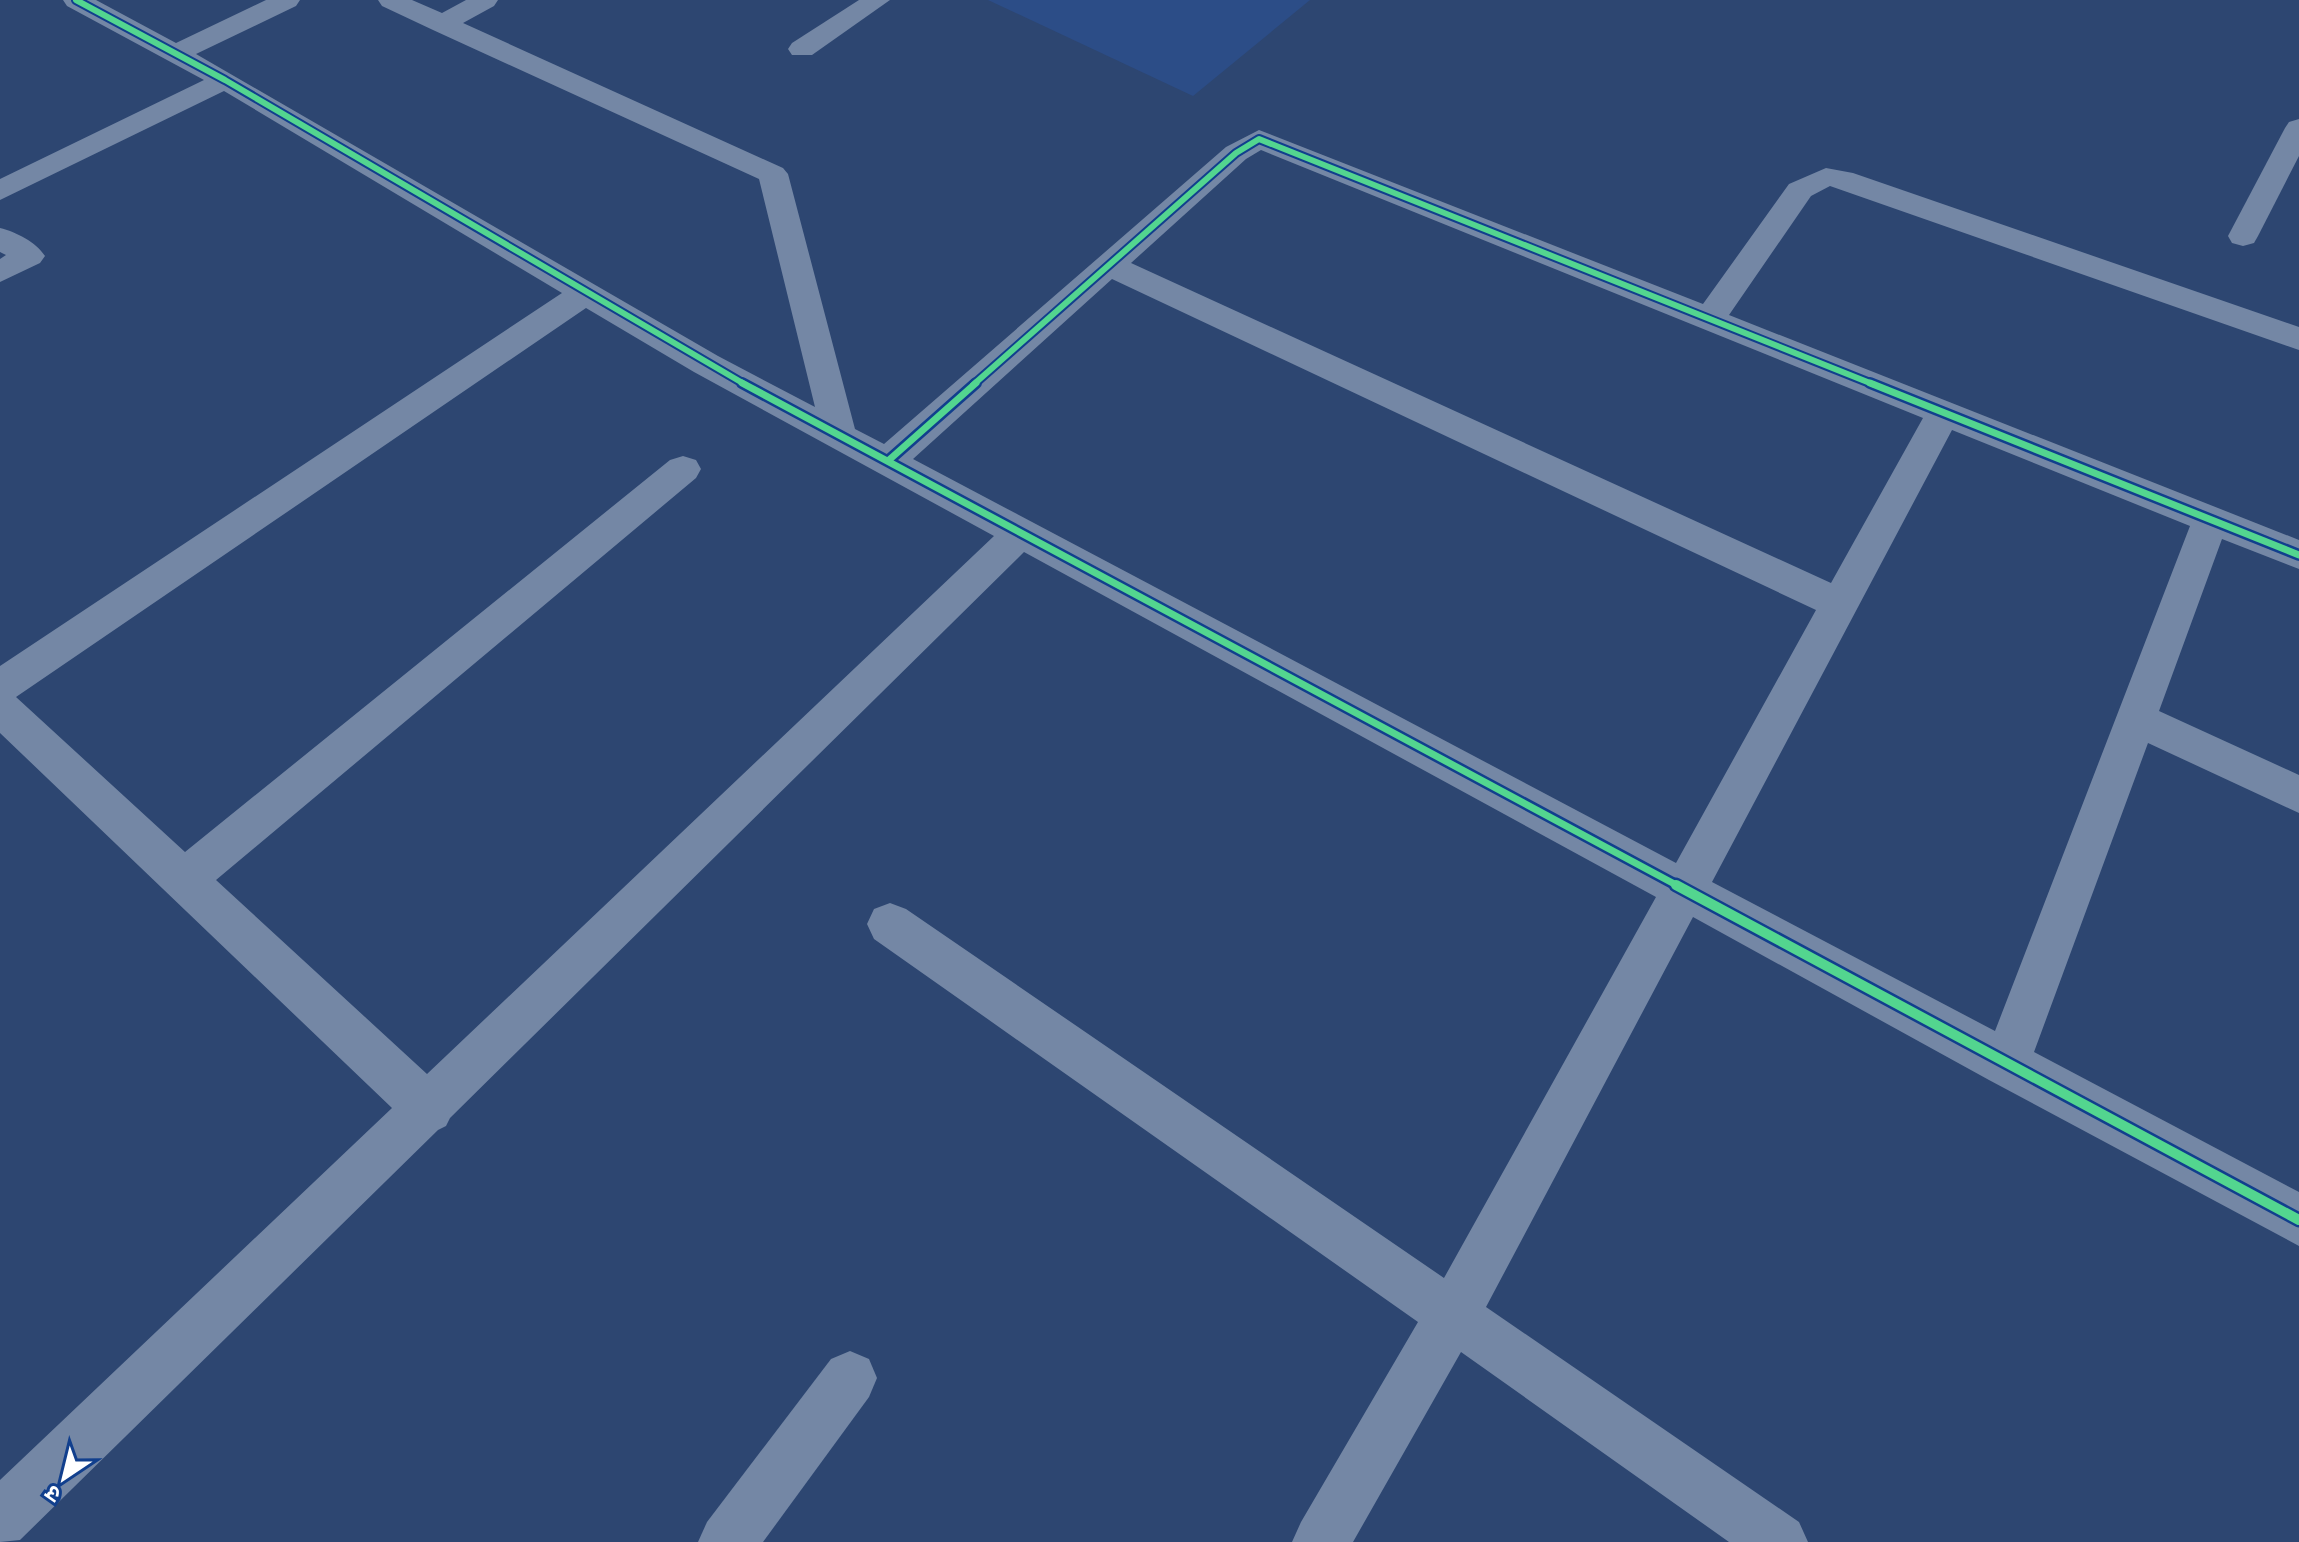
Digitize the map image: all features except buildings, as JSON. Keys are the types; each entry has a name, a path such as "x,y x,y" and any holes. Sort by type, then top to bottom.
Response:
{"street":[{"path":"176,53 287,0"},
{"path":"391,0 773,174 823,424"},
{"path":"442,24 485,0"},
{"path":"802,49 877,0"},
{"path":"82,1 225,80 706,364 823,424 2299,1220"},
{"path":"0,191 225,80"},
{"path":"2243,236 2299,128"},
{"path":"889,460 1236,153 1259,139 2299,555"},
{"path":"1709,320 1800,190 1826,177 1842,179 2299,339"},
{"path":"0,238 29,256 0,272"},
{"path":"1110,266 1840,604"},
{"path":"0,687 584,294"},
{"path":"1321,1542 1452,1316 1943,414"},
{"path":"184,880 683,469"},
{"path":"2006,1064 2211,520"},
{"path":"0,1520 429,1109 1022,532"},
{"path":"0,707 429,1109"},
{"path":"2136,719 2299,795"},
{"path":"890,924 1779,1542"},
{"path":"727,1542 850,1378"}],"water":[{"path":"988,0 1310,0 1193,96"}],"cycle path":[{"path":"76,0 225,80 706,364 2299,1220"},
{"path":"889,460 1236,153 1259,139 2299,555"}]}
